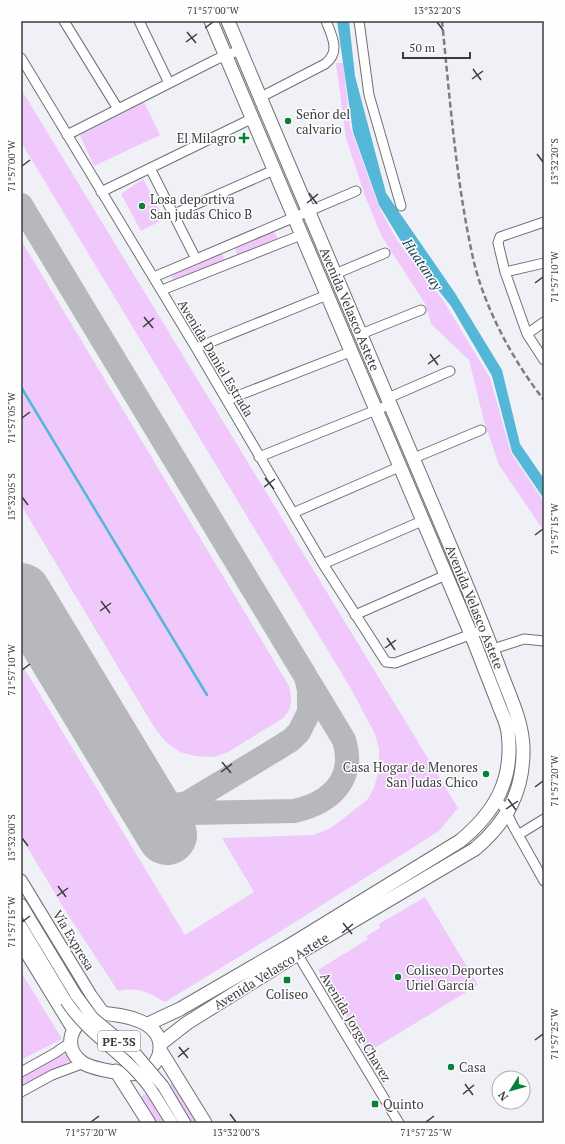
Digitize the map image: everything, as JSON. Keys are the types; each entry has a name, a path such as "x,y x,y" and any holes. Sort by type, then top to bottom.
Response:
{"highway":[{"name":"Avenida Velasco Astete","path":"160,1047 187,1023 295,949 460,841 478,826 497,801 507,772 509,752 508,730 471,634 422,522 211,21"},
{"name":"Avenida Velasco Astete","path":"148,1024 295,949 475,849 488,838 507,813 518,794 523,771 523,744 519,721 485,629 228,21"},
{"path":"160,1047 158,1058 147,1070 135,1074 116,1072 84,1063 73,1050 72,1036 80,1019 87,1015 104,1013 140,1020 148,1024 154,1030 160,1047 205,1123"},
{"path":"116,1072 149,1123"}],"main road":[{"name":"Vía Expresa","path":"21,880 91,995 104,1013"},
{"name":"Vía Expresa","path":"21,904 71,998"},
{"name":"PE-3S","path":"21,926 71,998 82,1023 136,1069 172,1123"},
{"path":"21,945 72,1036"},
{"name":"PE-3S","path":"71,998 134,1053 163,1086 185,1123"}],"street":[{"path":"64,21 118,109"},
{"path":"139,21 169,83"},
{"path":"261,97 325,64 331,59 335,45 326,21"},
{"path":"359,21 370,95 401,206"},
{"path":"67,135 169,83 240,50"},
{"name":"Avenida Daniel Estrada","path":"21,58 101,192 162,290 323,564 386,662 395,663 471,634"},
{"path":"101,192 253,118"},
{"path":"150,168 196,259"},
{"path":"174,214 274,170"},
{"path":"154,278 356,191"},
{"path":"544,222 500,237 498,243 505,272 527,334 544,360"},
{"path":"162,290 302,236"},
{"path":"335,274 385,253"},
{"path":"505,272 544,263"},
{"path":"196,348 327,295"},
{"path":"361,334 421,310"},
{"path":"527,334 544,322"},
{"path":"227,400 350,352"},
{"path":"259,457 375,410 389,401 450,371"},
{"path":"414,458 481,430"},
{"path":"293,513 399,467"},
{"path":"323,564 422,522"},
{"path":"355,615 446,575"},
{"path":"471,634 485,629"},
{"path":"492,649 524,639 543,639"},
{"path":"497,801 502,804 544,881"},
{"path":"518,835 544,819"},
{"name":"Avenida Jorge Chavez","path":"295,949 399,1123"},
{"path":"22,1068 55,1054 72,1036"},
{"path":"21,1092 52,1075 84,1063"}],"shaded area":[{"path":"336,63 343,63 350,127 379,207 398,242 443,300 490,378 511,453 544,502 544,531 499,465 484,421 469,360 431,324 426,305 382,237 365,196 346,138"},
{"path":"21,89 458,808 439,831 165,1002 143,991 118,991 70,918 21,837 21,663 185,935 254,892 222,838 313,835 331,828 367,800 374,788 379,769 379,748 374,732 350,687 21,142"},
{"path":"144,102 160,135 94,166 80,135"},
{"name":"Losa deportiva San judas Chico B","path":"143,179 164,219 141,231 121,194"},
{"path":"274,231 278,240 237,255 235,248"},
{"path":"21,240 289,686 291,703 289,711 283,718 230,751 215,757 195,756 180,752 166,742 154,727 21,505"},
{"path":"221,252 226,261 174,283 171,274"},
{"name":"Coliseo Deportes Uriel García","path":"425,897 478,985 368,1052 318,970 368,939 366,936 380,928 379,924"},
{"path":"21,972 62,1039 23,1059 21,1056"},
{"path":"66,1053 70,1061 21,1088 21,1077"},
{"path":"173,1082 197,1123 190,1123 168,1086"},
{"path":"147,1093 165,1123 154,1123 139,1098"}],"water":[{"name":"Huatanay","path":"337,21 349,21 355,76 386,193 455,293 502,370 520,444 544,479 544,499 512,452 492,376 451,306 407,251 379,205 353,132"}],"waterway":[{"path":"21,387 207,695"}],"taxiway":[{"path":"21,205 306,677 309,690 309,712 299,732 291,740 187,803 169,805 156,802 150,798 134,780"},
{"path":"173,806 189,813 294,811 319,802 329,795 337,787 343,777 347,754 344,740 309,682"}],"runway":[{"path":"21,593 167,835"}],"railway":[{"path":"442,21 462,200 478,277 484,295 501,333 521,368 544,400"}],"place":[{"name":"Señor del calvario","path":"288,121"},
{"name":"El Milagro","path":"244,138"},
{"name":"Losa deportiva San judas Chico B","path":"142,206"},
{"name":"Casa Hogar de Menores San Judas Chico","path":"486,774"},
{"name":"Coliseo Deportes Uriel García","path":"398,977"},
{"name":"Coliseo","path":"287,980"},
{"name":"Casa","path":"451,1067"},
{"name":"Quinto","path":"375,1104"}]}
